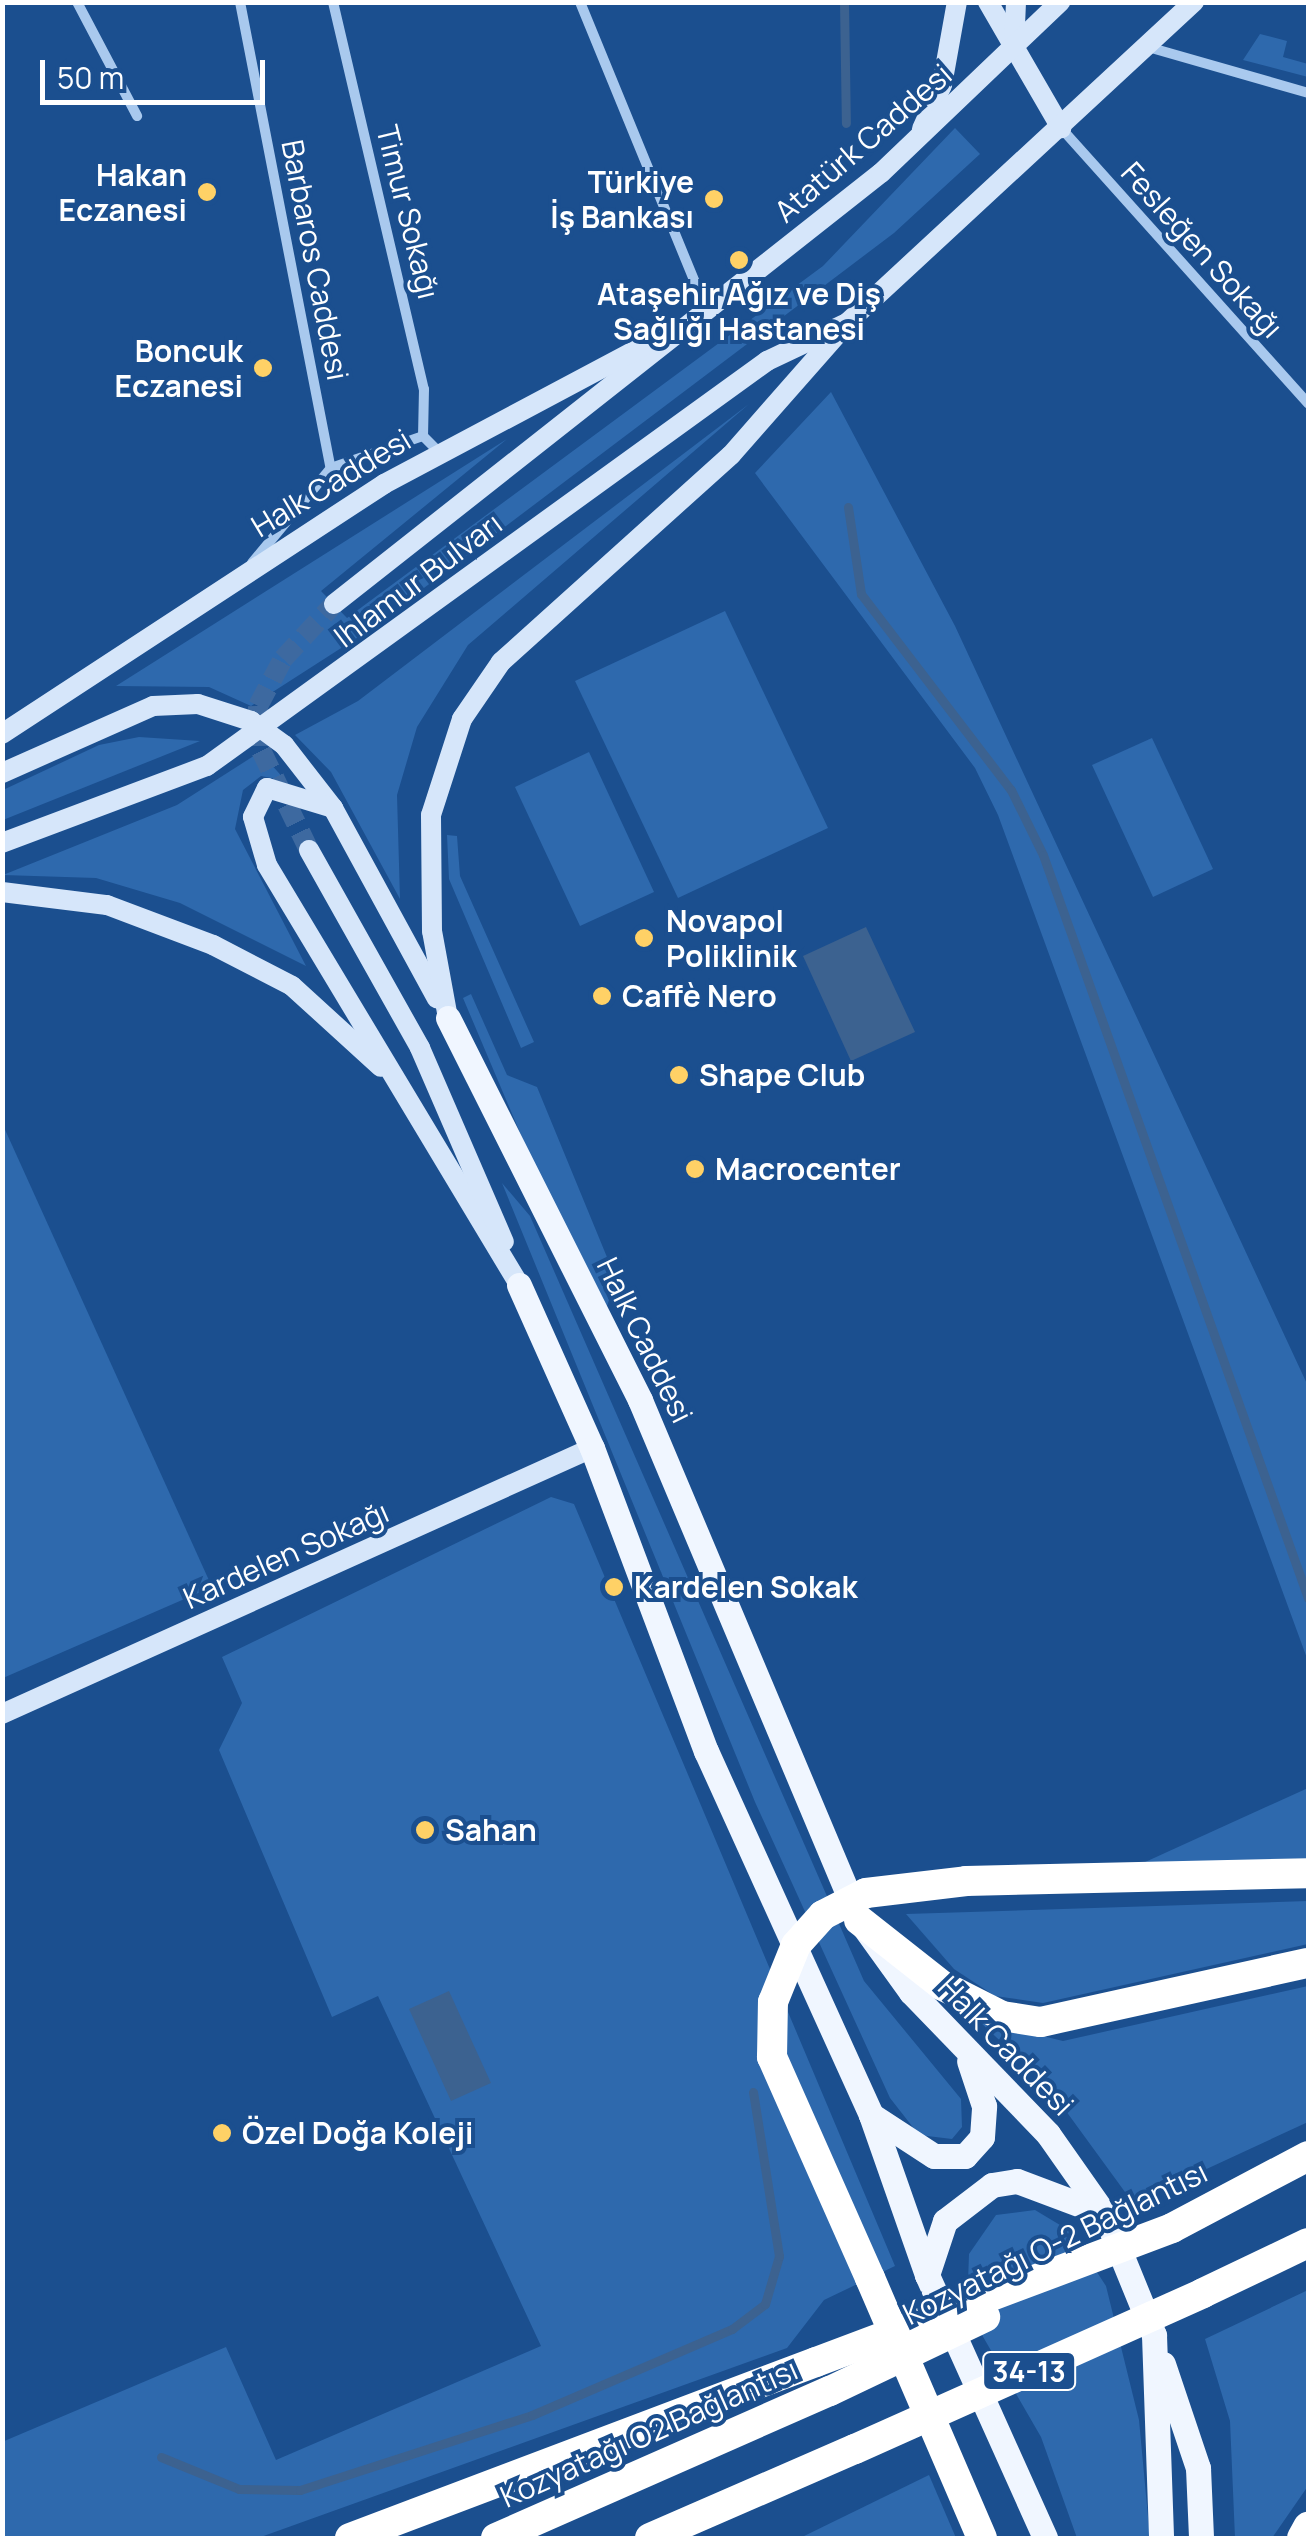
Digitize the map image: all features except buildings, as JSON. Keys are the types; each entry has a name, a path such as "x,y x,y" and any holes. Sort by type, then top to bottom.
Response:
{"highway":[{"path":"982,2538 772,2058 773,2002 796,1945 823,1915 866,1893 966,1881 1308,1873"},
{"path":"859,1920 943,1986 1002,2016 1041,2022 1308,1963"},
{"name":"Kozyatağı O-2 Bağlantısı","path":"830,2391 1172,2228 1308,2156"},
{"path":"350,2538 1172,2228"},
{"name":"34-13","path":"650,2538 1202,2294 1308,2243"},
{"name":"Kozyatağı O2 Bağlantısı","path":"496,2538 830,2391"},
{"path":"696,2538 855,2449"},
{"path":"1302,2538 1308,2528"}],"main road":[{"path":"917,140 942,85 957,2"},
{"path":"988,2 1060,128"},
{"path":"1014,50 1016,2"},
{"path":"1014,50 1060,2"},
{"name":"Ihlamur Bulvarı","path":"448,1018 432,931 431,815 462,719 501,662 731,455 846,323 1194,2"},
{"name":"Atatürk Caddesi","path":"708,315 917,140 1014,50"},
{"name":"Halk Caddesi","path":"2,734 238,579 441,454 578,374 708,315"},
{"path":"334,604 708,315"},
{"name":"Ihlamur Bulvarı","path":"2,843 134,798 262,729 767,360 846,323"},
{"name":"Halk Caddesi","path":"2,774 154,706 226,710 262,729 332,808 448,1018 640,1400 859,1920 966,2054 1048,2134 1104,2215 1154,2335 1198,2468 1201,2538"},
{"path":"332,808 267,788 253,817 256,835 518,1285"},
{"path":"309,850 420,1048 518,1285 592,1448 706,1752 871,2115 927,2275 1045,2538"},
{"path":"2,892 107,905 212,945 292,986 404,1088"},
{"name":"Kardelen Sokağı","path":"2,1714 592,1448"},
{"path":"871,2115 934,2156 964,2156 982,2137 984,2106 966,2054"},
{"path":"927,2275 945,2221 992,2185 1018,2181 1070,2194 1104,2215"},
{"path":"1154,2335 1161,2538"}],"street":[{"path":"77,2 137,116"},
{"name":"Barbaros Caddesi","path":"240,2 330,468"},
{"name":"Timur Sokağı","path":"334,2 424,389 423,436"},
{"path":"580,2 708,315"},
{"path":"1148,47 1308,93"},
{"name":"Fesleğen Sokağı","path":"1060,128 1308,403"},
{"path":"238,579 330,468 423,436 441,454"}],"shaded area":[{"path":"1260,34 1287,41 1283,57 1308,64 1308,77 1243,60"},
{"path":"955,128 980,154 894,233 363,634 251,706 209,687 116,686 507,439 321,591 347,618 823,266"},
{"path":"831,392 955,626 1308,1386 1308,1661 998,815 975,768 755,473"},
{"path":"749,404 468,645 417,727 397,795 400,899 331,772 295,735 358,701"},
{"path":"725,611 828,828 678,898 575,681"},
{"path":"139,737 200,741 3,820 3,790 99,745"},
{"path":"1152,738 1213,869 1153,897 1092,765"},
{"path":"260,752 286,781 261,776 243,790 235,829 306,966 180,903 96,878 3,875 177,805"},
{"path":"589,752 654,892 580,926 515,787"},
{"path":"447,835 457,836 460,876 534,1042 521,1048 449,879"},
{"path":"866,927 915,1032 851,1061 803,956"},
{"path":"471,994 507,1075 537,1087 616,1279 601,1324 463,998"},
{"path":"2,1123 212,1587 3,1678 2,1678"},
{"path":"502,1183 530,1216 864,1981 961,2099 962,2127 952,2139 919,2135 890,2098 755,1802"},
{"path":"551,1497 574,1504 895,2266 824,2300 787,2348 258,2538 3,2538 2,2442 226,2347 276,2460 541,2346 378,1996 332,2017 219,1750 242,1703 222,1657"},
{"path":"1308,1788 1308,1859 1132,1868"},
{"path":"1308,1901 1308,1944 1043,2003 995,1996 954,1969 906,1914"},
{"path":"1308,1986 1308,2122 1133,2203 1047,2085 978,2020 1063,2041"},
{"path":"449,1991 491,2083 451,2101 409,2009"},
{"path":"1035,2210 1070,2231 1106,2286 1139,2420 1150,2538 1077,2538 1041,2437 967,2309 969,2254 996,2215"},
{"path":"1308,2290 1308,2486 1272,2538 1235,2538 1230,2421 1205,2339"},
{"path":"929,2475 956,2538 800,2538"}],"waterway":[{"path":"844,2 846,123"},
{"path":"848,507 861,594 1011,790 1043,855 1308,1598"},
{"path":"161,2457 239,2489 300,2490 532,2415 732,2329 765,2304 779,2256 753,2092"}],"tunnel":[{"path":"309,850 259,746 258,706 283,659 334,604"}],"place":[{"name":"Hakan Eczanesi","path":"207,192"},
{"name":"Türkiye İş Bankası","path":"714,199"},
{"name":"Ataşehir Ağız ve Diş Sağlığı Hastanesi","path":"739,260"},
{"name":"Boncuk Eczanesi","path":"263,368"},
{"name":"Novapol Poliklinik","path":"644,938"},
{"name":"Caffè Nero","path":"602,996"},
{"name":"Shape Club","path":"679,1075"},
{"name":"Macrocenter","path":"695,1169"},
{"name":"Kardelen Sokak","path":"614,1587"},
{"name":"Sahan","path":"425,1830"},
{"name":"Özel Doğa Koleji","path":"222,2133"}]}
